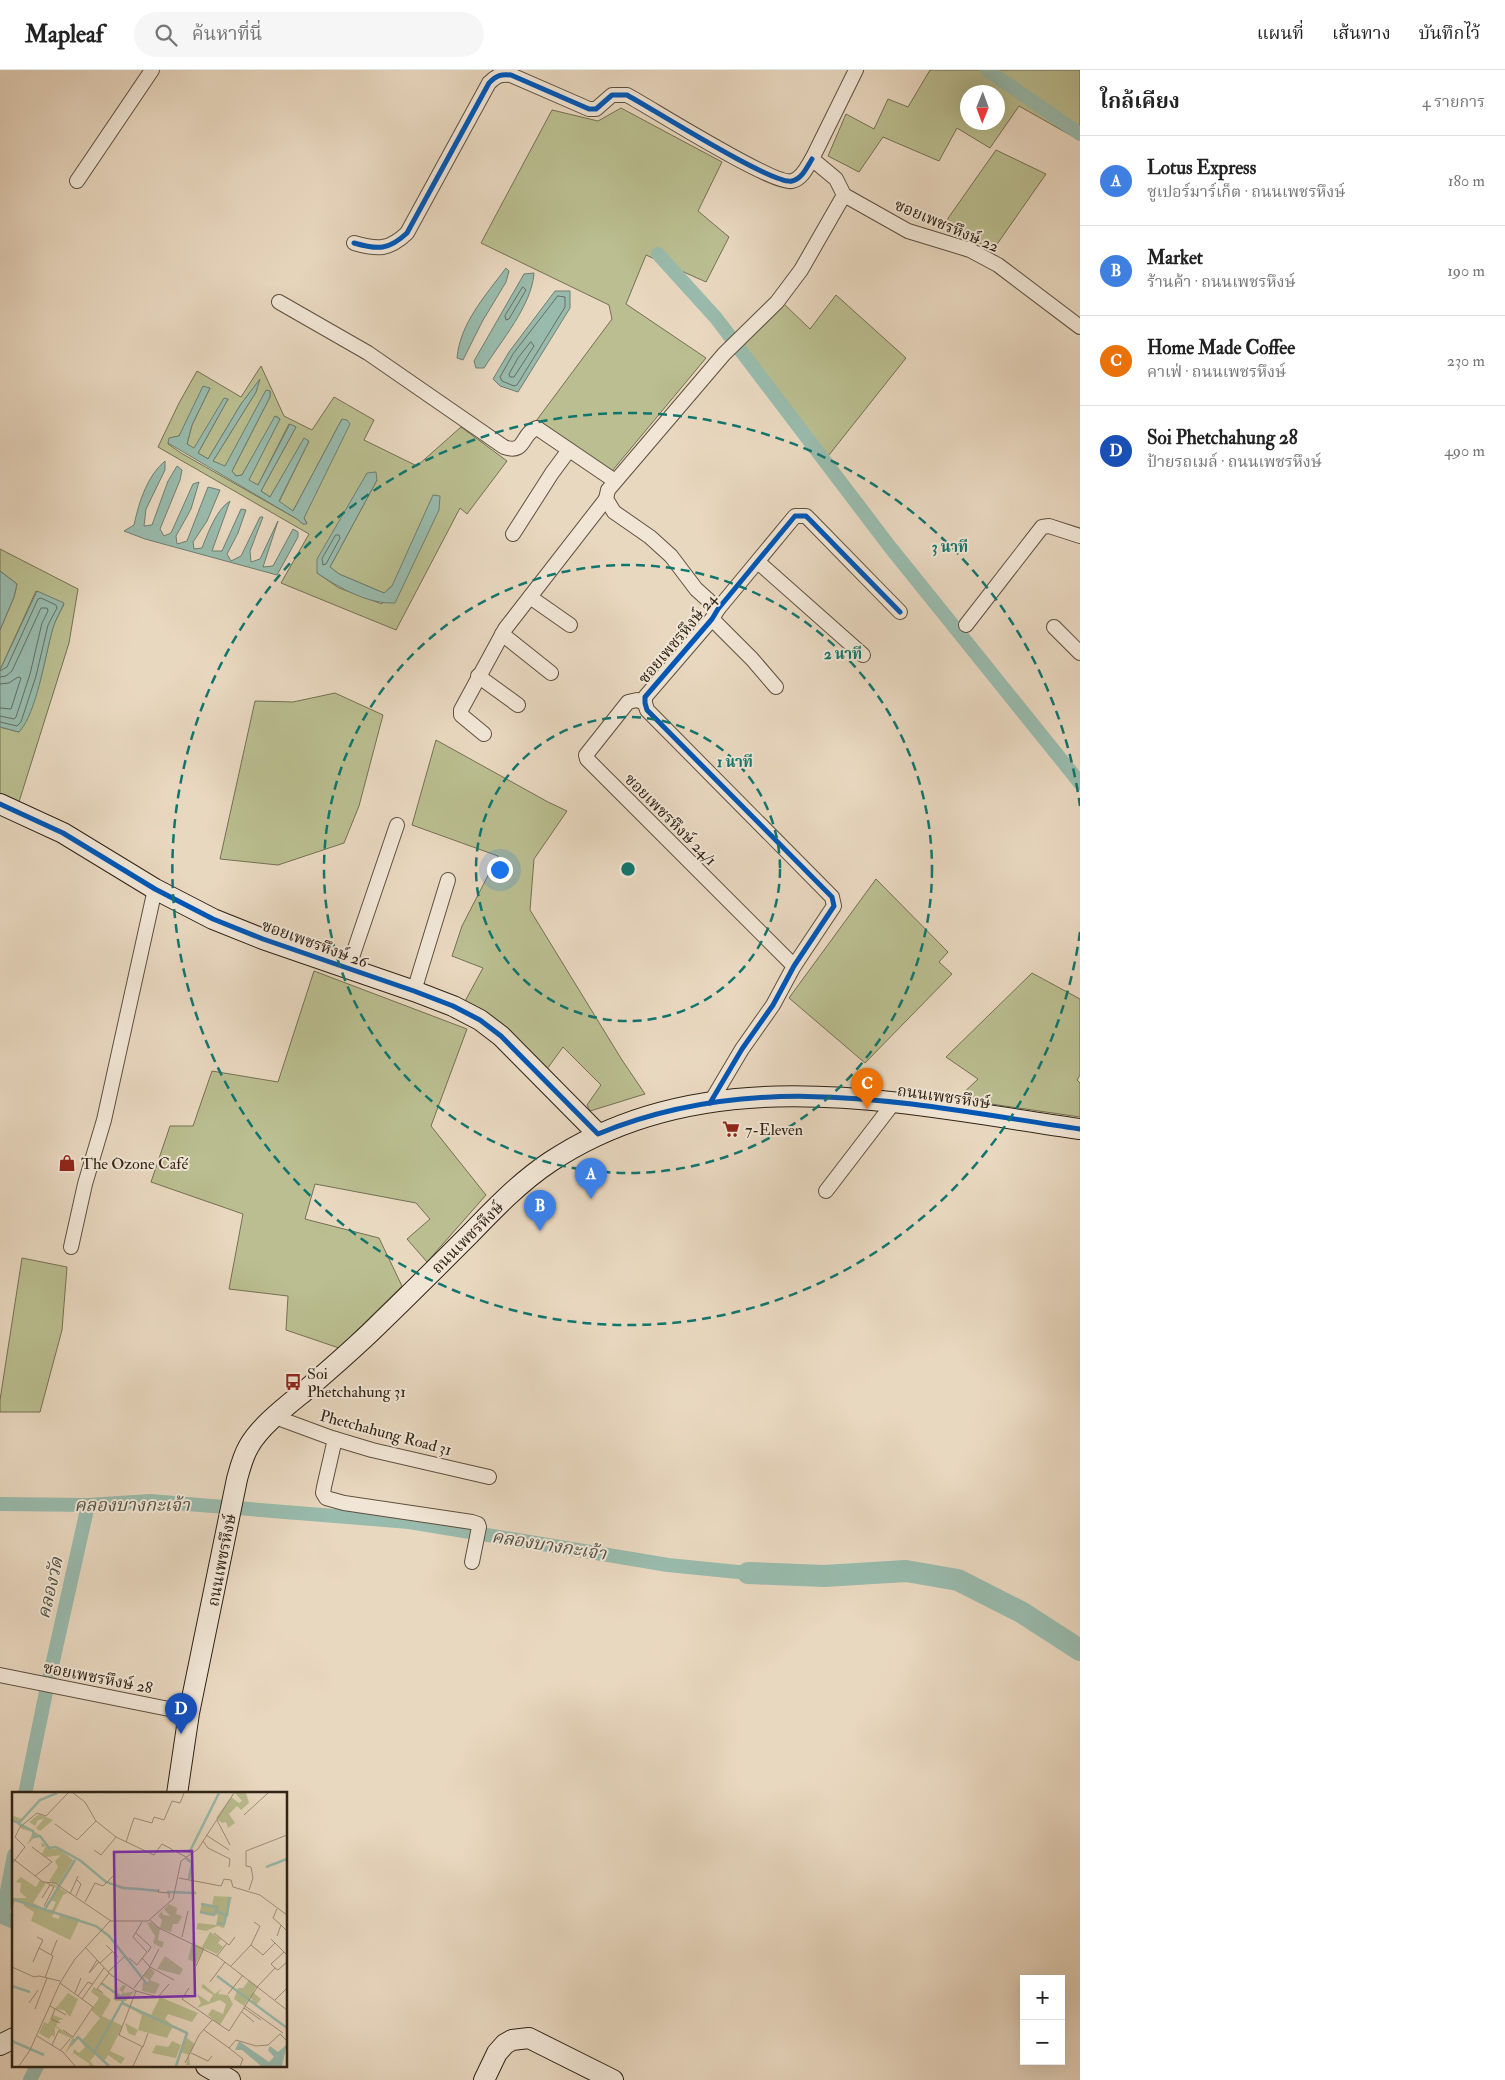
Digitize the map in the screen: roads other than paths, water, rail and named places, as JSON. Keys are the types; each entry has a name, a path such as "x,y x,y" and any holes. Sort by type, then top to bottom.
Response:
{"main road":[{"name":"ซอยเพชรหึงษ์ 26","path":"0,804 63,833 156,889 213,919 414,991 480,1020 494,1031 598,1134"},
{"name":"ถนนเพชรหึงษ์","path":"177,1792 189,1713 229,1517 237,1479 250,1445 275,1417 354,1348 510,1194 549,1162 598,1134 655,1114 710,1103 776,1096 834,1096 895,1101 1080,1129"},
{"path":"484,2080 497,2053 505,2044 512,2040 530,2038 614,2080"},
{"path":"0,2045 12,2039"},
{"path":"209,2068 230,2080"}],"street":[{"path":"77,181 152,70"},
{"path":"354,243 368,247 385,247 399,241 408,233 489,83 496,76 502,74 511,75 589,108 596,109 612,95 627,95 758,170 784,182 793,181 800,177 812,159 856,70"},
{"name":"ซอยเพชรหึงษ์ 22","path":"812,159 836,179 844,195 908,231 970,250 998,265 1080,327"},
{"path":"484,734 461,715 461,710 502,634 606,499 608,490 615,481 724,354 777,302 801,270 844,195"},
{"path":"279,302 368,353 504,447 512,450 519,448 533,430 537,428 615,481"},
{"path":"513,534 569,450"},
{"path":"606,499 614,512 650,537 671,556 715,614 776,687"},
{"name":"ซอยเพชรหึงษ์ 24","path":"710,1103 742,1049 773,1005 794,966 834,906 832,897 647,710 645,697 795,516 806,516 900,612"},
{"path":"966,625 1042,527 1049,526 1080,536"},
{"path":"758,562 863,655"},
{"path":"530,597 570,625"},
{"path":"1054,627 1080,654"},
{"path":"502,634 551,673"},
{"path":"478,676 518,706"},
{"name":"ซอยเพชรหึงษ์ 24/1","path":"645,703 637,700 628,702 586,755 587,759 794,966"},
{"path":"348,968 397,825"},
{"path":"414,991 448,880"},
{"path":"70,1247 84,1184 104,1120 156,889"},
{"path":"826,1191 895,1101"},
{"name":"Phetchahung Road 31","path":"275,1417 335,1439 372,1450 489,1477"},
{"path":"335,1439 323,1493 326,1498 344,1503 478,1524 472,1562"},
{"name":"ซอยเพชรหึงษ์ 28","path":"0,1675 189,1713"}],"water":[{"path":"506,268 509,271 506,282 482,322 463,360 457,358 459,345 469,321 482,299"},
{"path":"534,273 528,298 515,322 484,368 476,368 474,361 524,274"},
{"path":"555,291 570,291 570,308 518,392 500,386 493,379 509,352"},
{"path":"260,379 256,392 213,461 225,466 266,390 270,391 270,397 232,471 236,476 242,475 275,416 280,419 249,480 258,485 290,424 296,427 261,491 270,497 304,438 309,441 279,501 293,511 342,419 347,420 350,424 304,518 307,524 303,524 168,443 169,438 179,436 203,386 210,388 192,425 187,444 194,448 224,398 228,399 198,453 208,459 241,404"},
{"path":"165,461 165,470 146,509 144,526 152,525 168,481 177,466 182,470 180,480 160,529 164,536 171,533 193,484 199,482 191,509 176,536 177,544 187,541 208,487 220,490 207,521 193,542 194,549 202,548 217,516 230,501 212,551 222,551 241,509 246,510 238,533 227,554 231,561 241,556 260,517 263,517 250,551 251,562 260,559 278,521 263,567 273,566 293,529 298,532 298,537 277,575 145,539 124,531 134,525 138,507 149,482 153,474"},
{"path":"376,472 377,480 330,567 339,574 384,593 392,586 433,495 440,496 439,510 395,603 385,603 364,598 317,573 317,559 367,473"},
{"path":"0,571 17,584 14,597 0,630"},
{"path":"37,591 64,603 53,628 36,698 31,712 19,732 0,727 0,670"}],"waterway":[{"path":"987,70 1080,134"},
{"path":"658,254 716,318 890,547 1080,783"},
{"name":"คลองบางกะเจ้า","path":"0,1504 88,1505 150,1501 409,1522 668,1565 748,1573"},
{"name":"คลองวัด","path":"49,1679 88,1505"},
{"name":"คลองบางกะเจ้า","path":"748,1573 824,1576 906,1571 958,1580 1021,1612 1080,1650"},
{"name":"คลองวัด","path":"25,1792 46,1692"},
{"name":"คลองวัด","path":"12,1865 2,1917 12,1921"},
{"name":"คลองวัด","path":"30,2080 36,2068"}],"place":[{"name":"Home Made Coffee","path":"867,1109"},
{"name":"7-Eleven","path":"731,1129"},
{"name":"The Ozone Café","path":"67,1163"},
{"name":"Lotus Express","path":"591,1199"},
{"name":"Market","path":"540,1231"},
{"name":"Soi Phetchahung 31","path":"293,1382"},
{"name":"Soi Phetchahung 28","path":"181,1734"}]}
